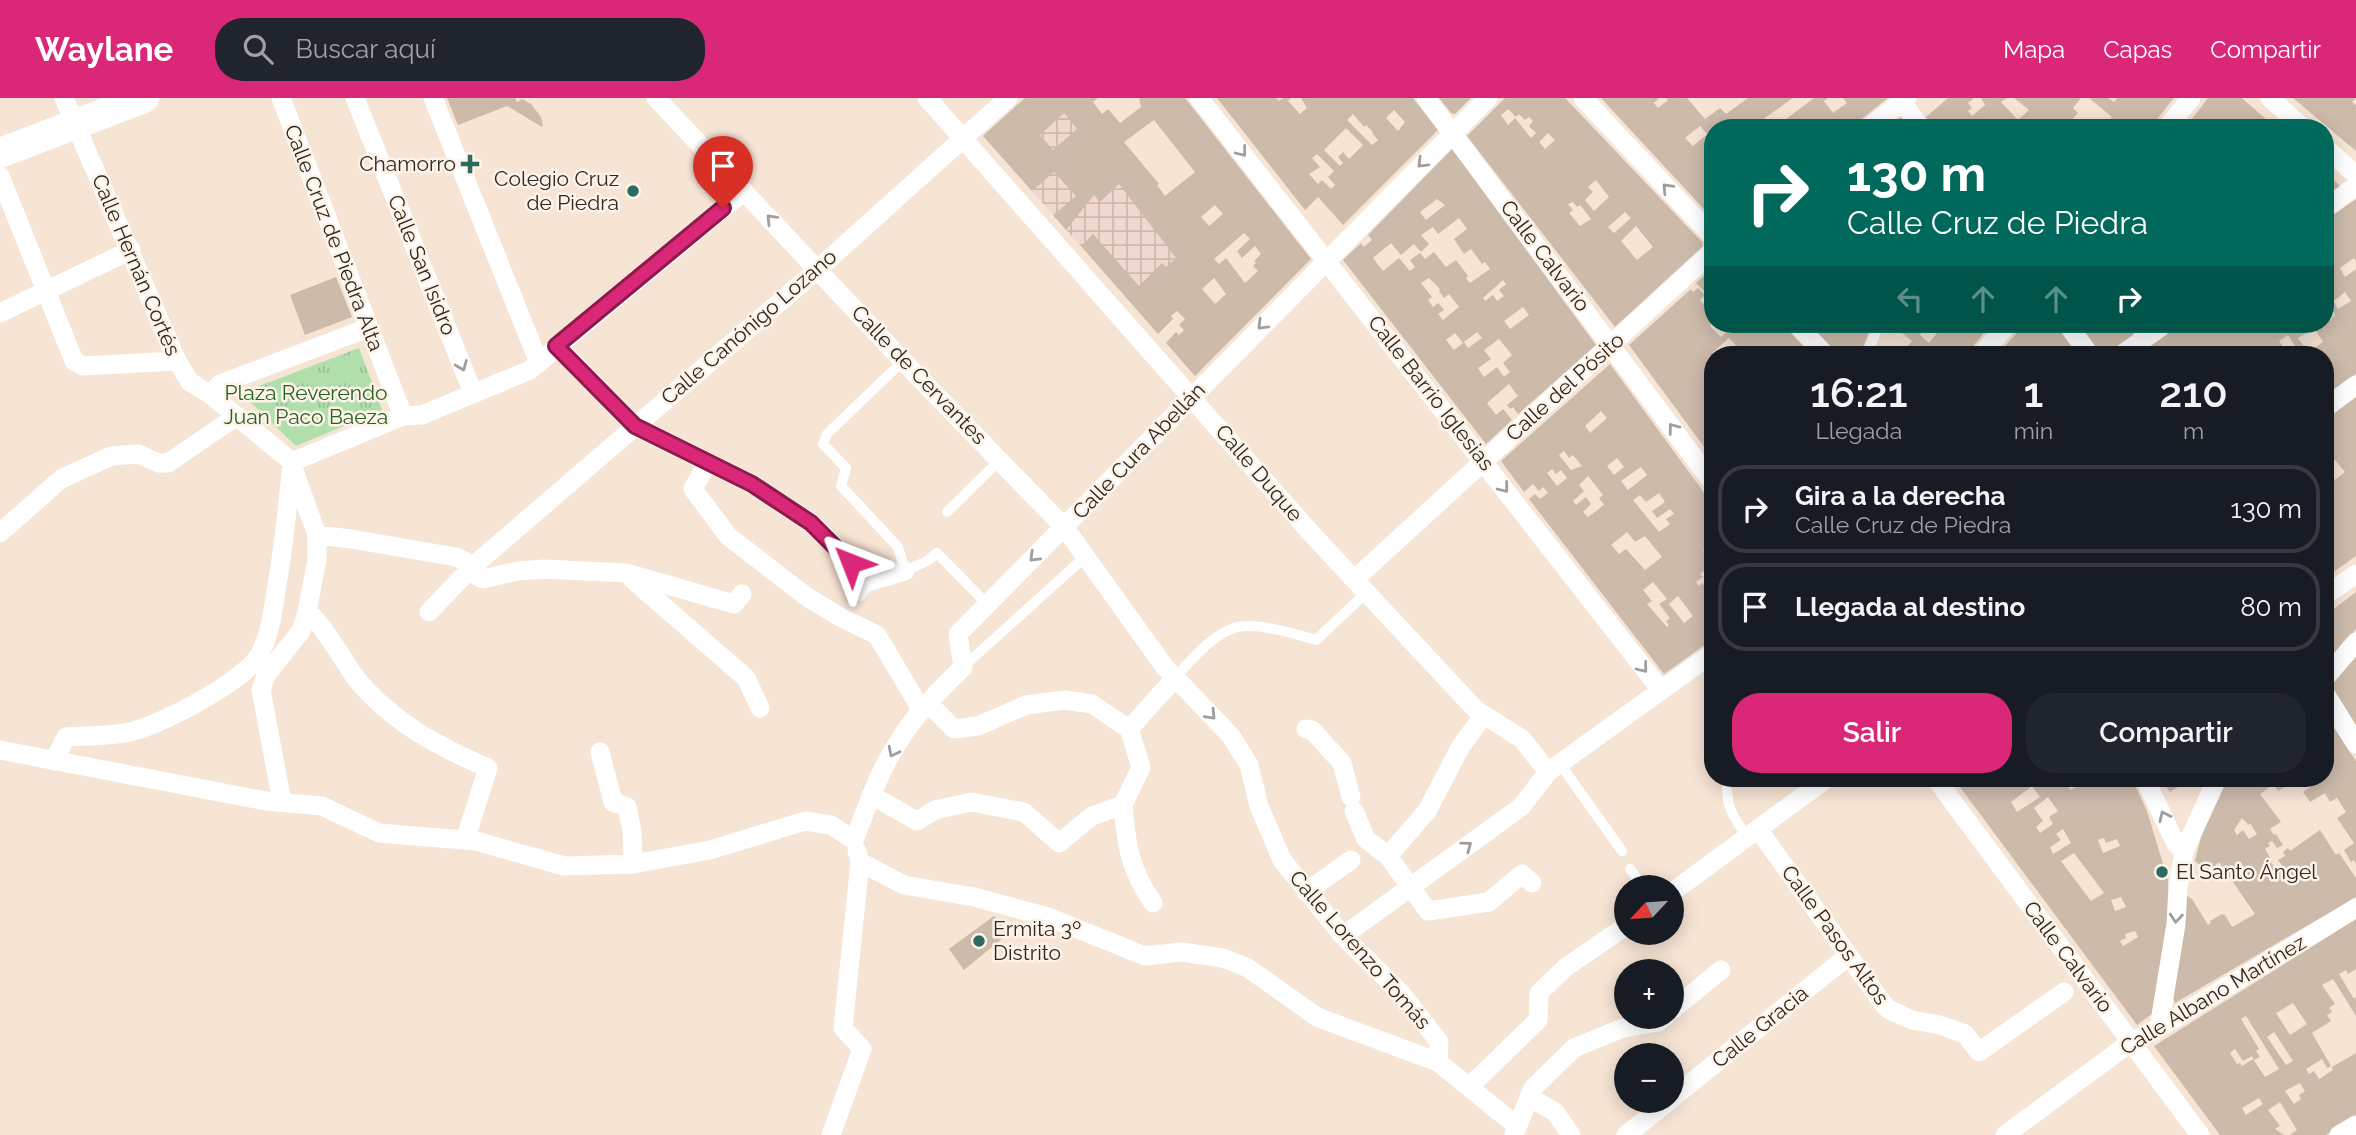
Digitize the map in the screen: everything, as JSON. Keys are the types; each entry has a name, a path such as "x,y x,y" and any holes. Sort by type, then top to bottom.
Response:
{"main road":[{"path":"0,153 70,111 144,98"}],"street":[{"name":"Calle Cruz de Piedra Alta","path":"281,98 403,416"},
{"name":"Calle San Isidro","path":"355,98 473,394"},
{"path":"433,98 539,363"},
{"name":"Calle de Cervantes","path":"656,98 903,361 1065,528 1169,672"},
{"name":"Calle Duque","path":"927,98 1309,531 1476,710 1522,739 1554,768"},
{"name":"Calle Canónigo Lozano","path":"429,612 471,568 818,269 1008,98"},
{"name":"Calle Barrio Iglesias","path":"1199,98 1661,690"},
{"name":"Calle Calvario","path":"1426,98 1704,471"},
{"name":"Calle Cura Abellán","path":"963,667 958,634 986,603 1065,528 1488,98"},
{"path":"1583,98 1704,227"},
{"path":"2174,119 2191,98"},
{"path":"2270,98 2293,119"},
{"path":"1879,119 1903,99 1915,119"},
{"name":"Calle Hernán Cortés","path":"70,111 177,361 190,382 211,395"},
{"path":"2334,155 2356,174"},
{"path":"0,176 70,356 78,365 177,361"},
{"path":"2334,202 2356,186"},
{"path":"292,463 403,416 422,415 530,370 744,191"},
{"path":"0,313 131,250"},
{"name":"Calle del Pósito","path":"1361,585 1484,461 1704,259"},
{"path":"282,802 261,690 267,675 301,631 317,559 317,535 292,463 211,395 220,384 368,328"},
{"path":"1805,333 1817,346"},
{"path":"2134,346 2152,333"},
{"path":"556,346 635,426 752,484 811,523 866,588 905,571"},
{"path":"2334,401 2356,384"},
{"path":"0,533 45,492 71,474 119,454 139,454 158,463 168,463 237,415"},
{"path":"54,761 66,737 126,733 158,723 234,680 252,664 259,655 271,624 288,519 292,463"},
{"path":"707,464 693,489 728,536 807,597 877,635 925,707 954,729 978,726 1026,705 1065,700 1092,704 1129,729 1141,767 1123,805 1126,845 1139,882 1153,903"},
{"path":"317,535 456,557 467,562 477,576 483,579 518,571 544,569 626,573 734,604 742,594"},
{"path":"626,573 746,678 760,708"},
{"path":"2334,589 2356,574"},
{"path":"307,612 317,620 354,676 394,717 452,753 488,768 465,840"},
{"path":"2334,668 2356,642"},
{"path":"1343,936 1521,807 1554,768 1704,659"},
{"path":"831,1135 862,1049 842,1028 860,862 854,840 871,795 899,741 925,707 963,667"},
{"path":"1129,729 1169,672"},
{"name":"Calle Lorenzo Tomás","path":"1169,672 1231,736 1249,765 1259,806 1282,860 1343,936 1402,994 1439,1042 1438,1062"},
{"path":"2334,708 2355,742"},
{"path":"1306,891 1369,853 1427,811 1461,746 1484,715"},
{"path":"1307,729 1312,730 1342,763 1369,853 1412,886 1428,911 1489,902 1522,874 1532,883"},
{"path":"0,750 282,802 322,806 379,833 476,841 564,866 633,864 709,850 805,821 831,825 854,840"},
{"path":"600,752 613,802 627,807 632,831 633,864"},
{"path":"1684,883 1815,787"},
{"name":"Calle Calvario","path":"1942,787 2200,1135"},
{"path":"2149,787 2176,844 2184,850"},
{"path":"2159,1028 2176,924 2184,850 2213,787"},
{"path":"871,795 917,821 935,810 971,802 1024,812 1059,843 1092,816 1123,805"},
{"name":"Calle Pasos Altos","path":"1753,833 1888,1009 1912,1020 1940,1025 1965,1034 1979,1052 2064,992"},
{"path":"860,862 904,886 974,897 1048,917 1145,956 1181,952 1223,958 1248,968 1317,1017 1438,1062 1516,1130 1533,1088 1574,1048 1621,1029"},
{"name":"Calle Albano Martínez","path":"2005,1135 2131,1042 2159,1028 2356,908"},
{"path":"1469,1087 1538,1020 1539,993 1566,967 1614,934"},
{"name":"Calle Gracia","path":"1684,1089 1848,956"},
{"path":"1684,1001 1721,971"},
{"path":"1530,1097 1555,1112 1571,1135"},
{"name":"Calle Gracia","path":"1626,1135 1654,1113"},
{"path":"2339,1135 2356,1125"}],"lane":[{"path":"903,361 827,434 823,444 846,468 841,486 898,547 905,571 937,553 986,603"},
{"path":"947,512 1000,459"},
{"path":"963,667 1086,556"},
{"path":"1169,672 1235,627 1267,627 1315,640 1361,585"},
{"path":"1554,768 1622,851"},
{"path":"1727,787 1730,809 1753,833"},
{"path":"1630,869 1634,875"}],"shaded area":[{"path":"1025,98 1072,98 1205,267 1149,323 983,136"}],"green space":[{"name":"Plaza Reverendo Juan Paco Baeza","path":"359,348 382,410 296,446 241,393"}],"building":[{"path":"447,98 515,98 517,102 522,99 531,104 541,117 543,125 542,127 507,106 458,125"},
{"path":"1025,98 1098,98 1093,102 1102,114 1108,109 1120,123 1141,107 1139,98 1185,98 1311,259 1195,376 1166,343 1176,332 1179,335 1184,330 1179,325 1185,319 1177,311 1158,334 1081,246 1093,234 1139,286 1162,263 1166,267 1176,258 1119,184 1100,202 1094,195 1066,230 1053,215 1076,196 1054,172 1032,191 983,136","holes":["1064,113 1077,129 1053,150 1040,135","1154,120 1195,172 1165,196 1157,185 1159,184 1124,142","1215,205 1223,214 1209,226 1201,217","1244,233 1250,239 1237,251 1242,258 1255,246 1261,254 1253,266 1258,271 1245,283 1226,258 1219,264 1214,259","1214,278 1226,294 1215,304 1202,289"]},
{"path":"1217,98 1276,98 1279,101 1291,98 1288,101 1300,114 1307,108 1301,98 1413,98 1438,130 1343,225 1318,197 1305,210","holes":["1394,110 1405,122 1398,131 1386,118","1353,114 1378,140 1372,145 1347,120","1346,128 1363,145 1349,159 1343,152 1338,157 1343,163 1340,166 1324,150","1317,154 1334,171 1328,177 1335,185 1331,189 1322,180 1318,184 1309,174 1320,167 1312,158"]},
{"path":"1439,98 1471,98 1455,114 1451,113"},
{"path":"1505,98 1565,98 1702,242 1702,247 1615,327 1467,136","holes":["1508,109 1516,117 1519,114 1525,120 1529,117 1533,121 1529,126 1536,133 1531,138 1515,118 1508,125 1501,115","1548,133 1555,140 1545,149 1539,142","1596,180 1609,197 1594,211 1585,200 1593,192 1588,187","1573,202 1577,207 1580,205 1591,219 1580,226 1569,213 1573,210 1568,204","1625,212 1631,218 1614,233 1608,227","1636,226 1653,247 1637,260 1621,241"]},
{"path":"1601,98 1659,98 1654,103 1658,108 1668,100 1666,98 1687,98 1705,119 1704,131 1700,126 1685,138 1693,146 1704,137 1704,209"},
{"path":"1748,98 1793,98 1764,119 1705,119 1720,108 1726,114"},
{"path":"1814,98 1828,98 1824,101 1833,113 1847,103 1843,98 1888,98 1861,119 1786,119"},
{"path":"1948,98 1974,98 1968,103 1972,108 1968,111 1972,116 1985,105 1981,98 2007,98 2001,102 2017,119 1927,119 1926,117"},
{"path":"2014,98 2081,98 2073,108 2078,113 2072,119 2019,119 2029,110"},
{"path":"2089,98 2108,98 2114,102 2117,98 2174,98 2157,119 2110,119 2112,117"},
{"path":"2208,98 2242,98 2266,119 2192,119"},
{"path":"2293,98 2356,98 2352,102 2356,105 2356,151 2334,132 2334,119 2318,119"},
{"path":"1452,149 1596,345 1518,414 1513,407 1510,409 1507,405 1518,396 1509,384 1487,403 1496,415 1503,409 1512,420 1486,444 1343,260 1361,243 1364,247 1372,240 1368,235","holes":["1437,199 1445,205 1426,220 1420,212","1459,218 1467,229 1454,239 1464,254 1471,249 1482,264 1485,262 1490,269 1470,283 1456,260 1446,267 1434,252 1425,259 1420,253 1410,260 1415,267 1410,271 1399,258 1383,271 1373,258 1391,243 1401,255 1414,244 1421,252 1429,244 1421,235 1433,227 1438,234","1429,278 1440,289 1444,298 1449,294 1459,307 1443,320 1438,314 1444,310 1438,303 1433,307 1428,300 1432,297 1421,283","1503,280 1506,284 1499,290 1504,296 1497,301 1493,295 1485,301 1483,298","1523,307 1529,315 1510,329 1504,321","1477,332 1482,338 1468,348 1464,342","1455,333 1463,343 1454,350 1446,340","1499,339 1512,355 1503,363 1510,372 1504,377 1497,367 1484,377 1478,368 1491,359 1484,350"]},
{"path":"2334,180 2341,187 2334,192"},
{"path":"2356,199 2356,261 2354,258 2340,268 2345,277 2356,269 2356,374 2334,391 2334,346 2317,346 2323,342 2317,333 2334,333 2334,302 2338,309 2351,301 2345,292 2335,300 2334,214"},
{"path":"1704,276 1704,291 1696,283"},
{"path":"336,277 352,317 305,335 290,295"},
{"path":"1698,288 1704,294 1700,300 1703,304 1704,333 1717,333 1721,337 1725,333 1791,333 1803,346 1736,346 1729,338 1720,346 1704,346 1704,447 1629,345 1691,289 1693,292"},
{"path":"1816,333 1869,333 1863,346 1829,346"},
{"path":"1902,333 1921,333 1920,335 1929,343 1937,333 1984,333 1973,346 1908,346 1912,341"},
{"path":"2017,333 2062,333 2072,346 2005,346"},
{"path":"2085,333 2134,335 2119,346 2094,346"},
{"path":"2169,333 2306,333 2298,338 2304,346 2295,346 2288,335 2279,341 2283,346 2150,346"},
{"path":"1610,364 1704,493 1704,571 1700,574 1703,577 1696,582 1699,586 1702,583 1704,585 1704,645 1664,674 1529,499 1535,494 1540,499 1548,493 1543,487 1539,491 1533,484 1524,492 1501,461","holes":["1601,411 1607,418 1590,433 1585,426","1564,451 1569,458 1573,455 1582,466 1571,470 1559,455","1617,458 1624,467 1614,475 1607,466","1641,467 1647,475 1628,490 1621,481","1552,469 1556,474 1561,470 1567,478 1557,486 1547,473","1588,476 1603,495 1599,498 1604,505 1588,517 1583,512 1591,504 1586,497 1576,505 1573,501 1584,491 1579,485","1659,493 1665,502 1652,511 1657,518 1670,509 1674,514 1666,519 1670,524 1659,532 1633,500 1640,495 1646,502","1627,532 1635,542 1645,536 1662,557 1645,570 1626,549 1619,554 1611,545","1653,582 1667,599 1659,604 1670,618 1666,621 1669,625 1667,627 1647,604 1652,601 1643,590","1678,596 1693,616 1684,623 1669,604"]},
{"path":"2356,397 2356,556 2334,571 2334,479 2345,472 2334,461 2334,414"},
{"path":"2356,592 2356,629 2334,657 2334,609"},
{"path":"2356,655 2356,725 2334,690 2334,677"},
{"path":"2334,728 2356,761 2356,864 2354,860 2351,862 2344,850 2354,843 2337,818 2346,812 2337,798 2330,802 2325,793 2310,802 2303,792 2310,787 2334,787"},
{"path":"1960,787 2031,787 2011,802 2017,812 2040,797 2033,787 2069,787 2070,790 2076,787 2136,787 2147,811 2168,880 2170,904 2152,1014 2137,1025","holes":["2048,797 2058,811 2049,817 2053,824 2040,833 2036,827 2043,821 2034,808","2063,829 2071,843 2053,854 2050,847 2061,840 2056,834","2104,838 2106,843 2117,839 2120,846 2103,853 2098,840","2074,853 2104,893 2091,901 2061,861","2121,897 2126,907 2115,911 2111,900","2135,931 2138,937 2123,946 2120,941 2126,938 2125,934"]},
{"path":"2222,787 2270,787 2260,794 2281,822 2270,829 2283,845 2277,848 2272,841 2265,849 2277,871 2283,867 2278,860 2285,856 2283,852 2288,848 2290,851 2320,830 2336,855 2339,853 2356,878 2356,897 2175,1003 2172,997 2186,895 2192,899 2208,925 2222,914 2232,927 2255,914 2219,862 2208,872 2195,861 2201,837","holes":["2242,818 2249,825 2250,823 2257,834 2249,839 2243,830 2237,835 2234,830"]},
{"name":"Ermita 3º Distrito","path":"994,916 1009,933 964,970 949,949"},
{"path":"2356,919 2356,969 2348,974 2346,970 2339,974 2354,999 2356,997 2356,1016 2333,979 2322,985 2335,1004 2329,1008 2332,1012 2327,1015 2331,1021 2312,1033 2331,1066 2327,1068 2322,1059 2306,1069 2309,1074 2314,1071 2319,1079 2333,1070 2332,1067 2356,1053 2356,1117 2326,1135 2290,1135 2297,1130 2280,1102 2268,1110 2280,1126 2275,1129 2284,1135 2220,1135 2154,1046","holes":["2293,1003 2307,1024 2290,1035 2276,1013","2246,1016 2279,1069 2265,1077 2253,1059 2242,1066 2237,1064 2230,1053 2235,1049 2243,1061 2252,1056 2254,1060 2260,1057 2256,1051 2259,1049 2241,1019","2274,1032 2293,1061 2286,1065 2267,1037","2300,1083 2305,1091 2299,1095 2301,1099 2294,1104 2285,1091","2259,1098 2263,1104 2246,1115 2242,1108"]}],"place":[{"name":"Chamorro","path":"470,164"},
{"name":"Colegio Cruz de Piedra","path":"633,191"},
{"name":"El Santo Ángel","path":"2162,872"},
{"name":"Ermita 3º Distrito","path":"979,941"}],"route":[{"path":"723,208 556,346 635,426 752,484 811,523 851,563"}]}
